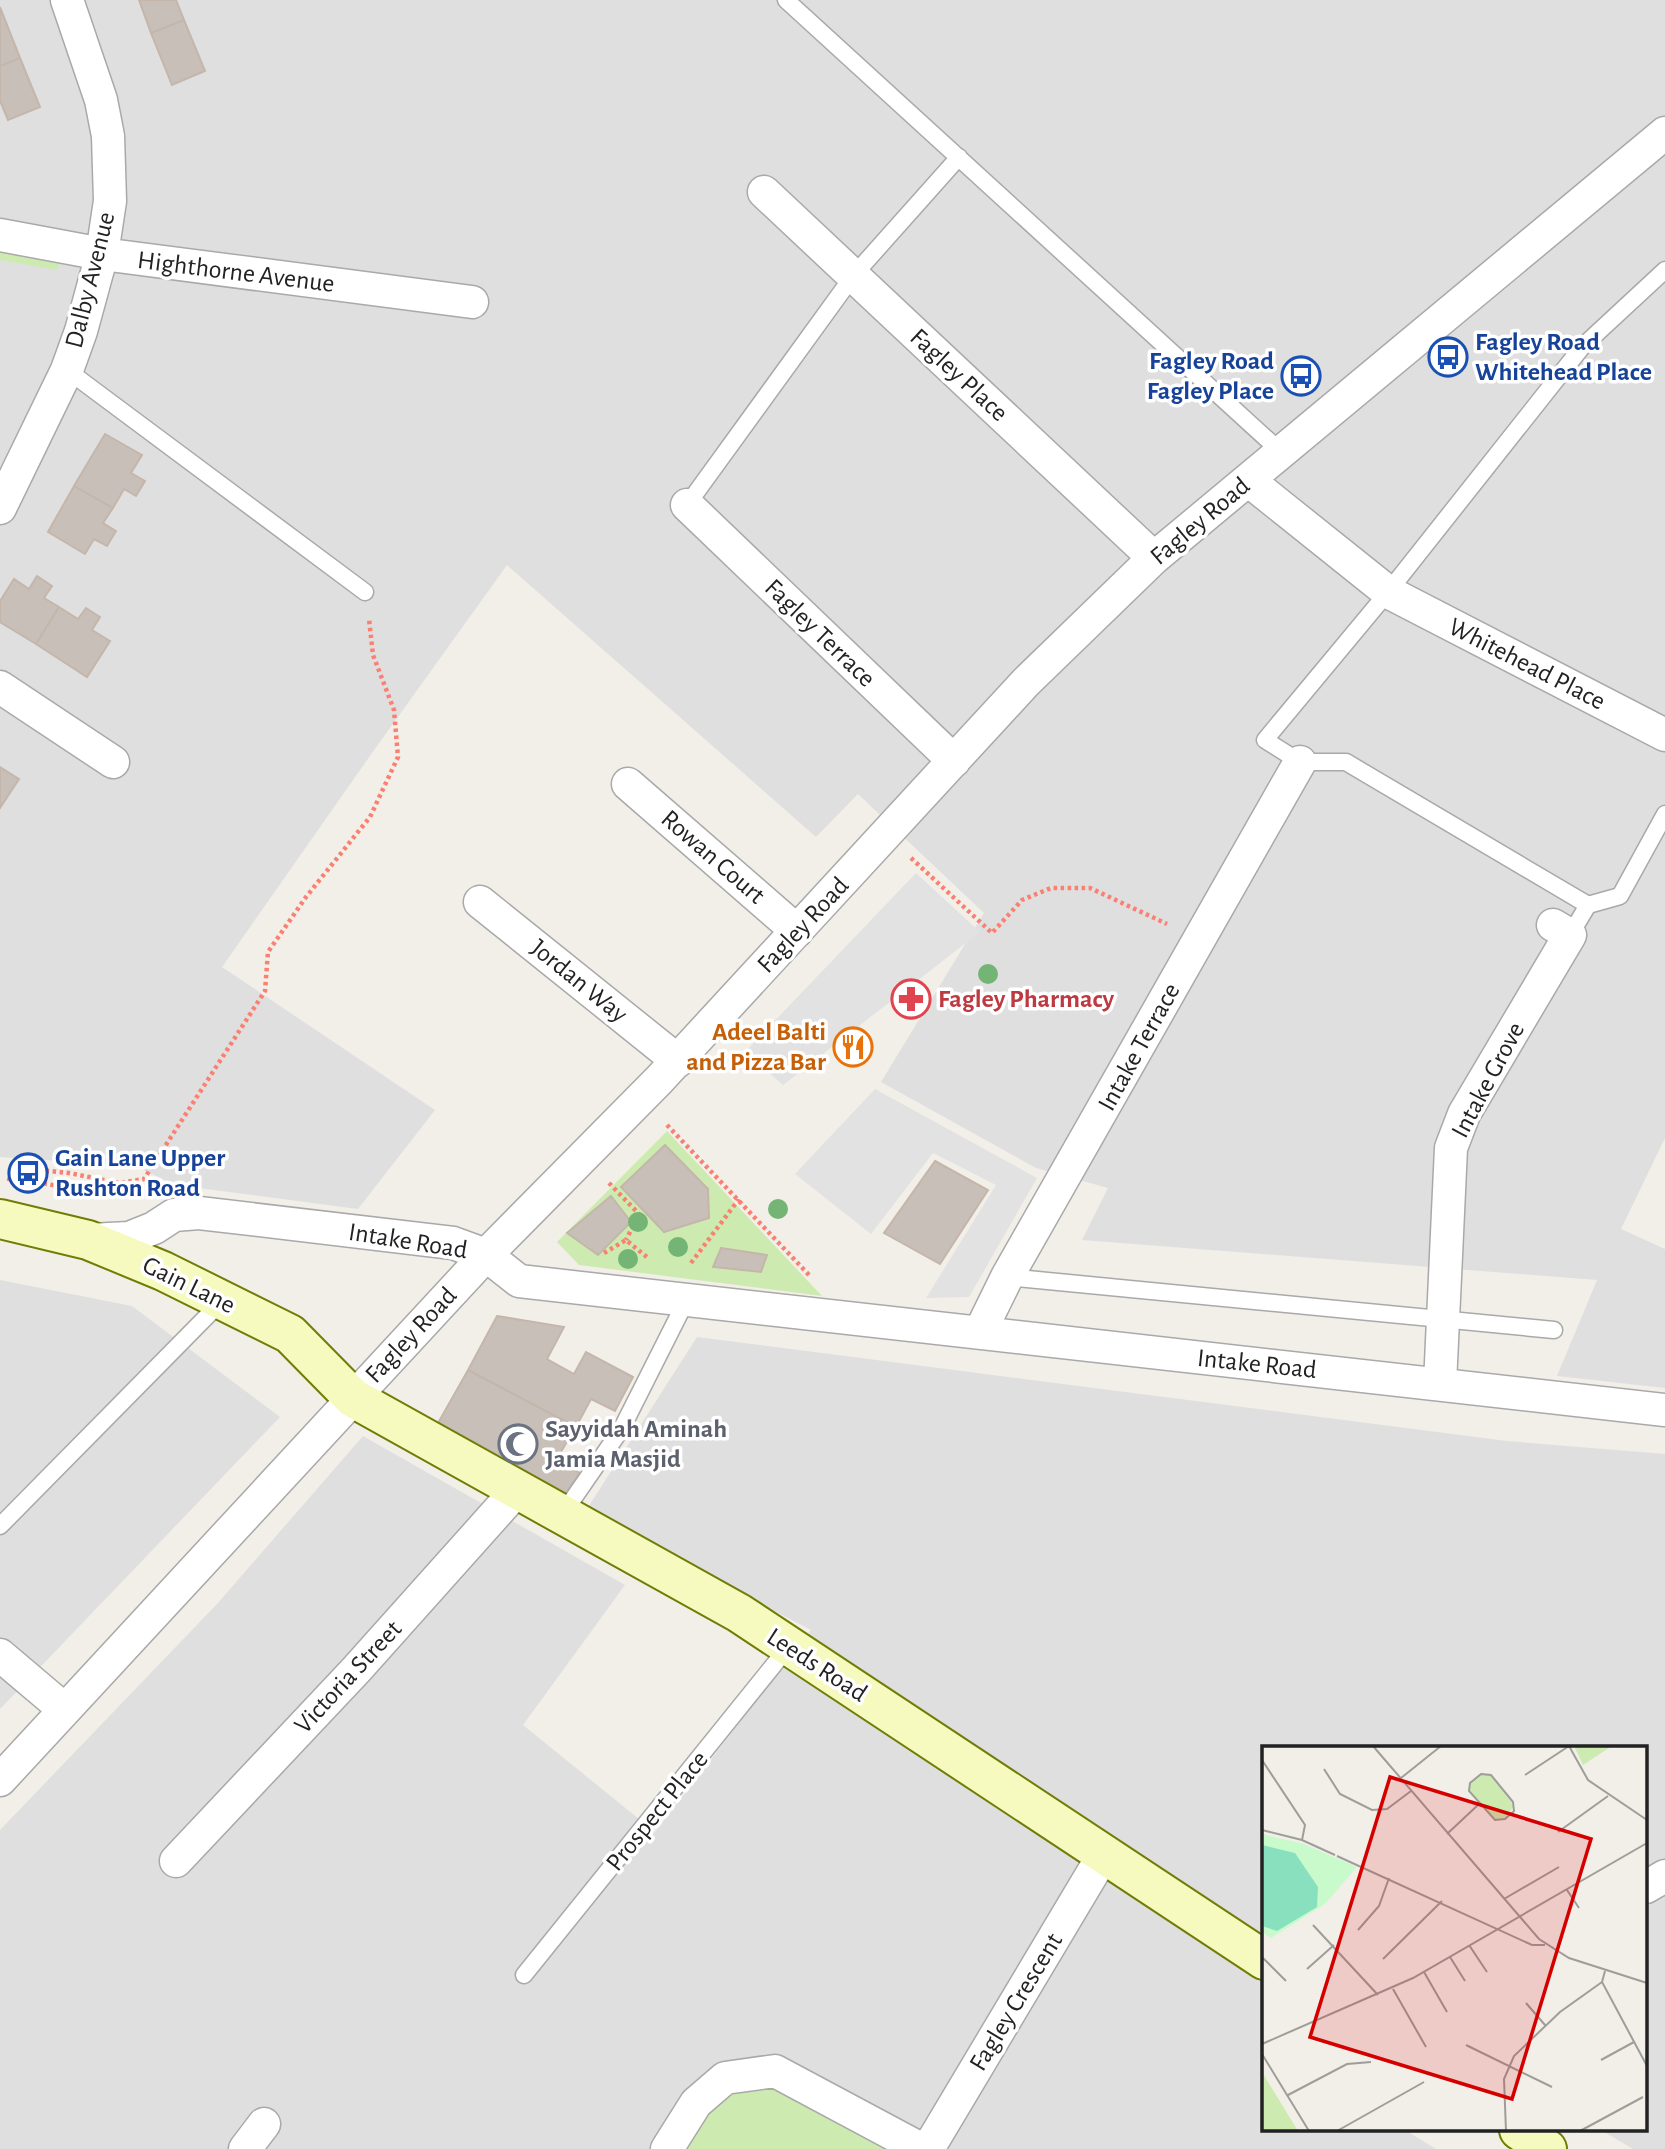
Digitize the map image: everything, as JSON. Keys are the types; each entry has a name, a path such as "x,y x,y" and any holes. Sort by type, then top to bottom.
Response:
{"street":[{"name":"Dalby Avenue","path":"0,508 67,370 81,331 102,254 110,201 108,136 101,100 67,0"},
{"name":"Fagley Road","path":"0,1780 486,1255 678,1061 1026,682 1154,558 1665,133"},
{"name":"Fagley Place","path":"764,192 1154,558"},
{"name":"Highthorne Avenue","path":"0,235 102,254 472,302"},
{"name":"Whitehead Place","path":"1248,480 1388,592 1665,735"},
{"name":"Fagley Terrace","path":"687,505 954,761"},
{"path":"0,687 113,762"},
{"name":"Intake Terrace","path":"980,1332 1007,1276 1300,762"},
{"name":"Rowan Court","path":"628,784 797,931"},
{"name":"Jordan Way","path":"480,902 678,1061"},
{"name":"Intake Grove","path":"1440,1384 1451,1148 1464,1114 1562,930"},
{"name":"Intake Road","path":"88,1240 129,1238 154,1228 174,1215 199,1213 453,1243 486,1255 519,1280 686,1286 849,1318 1665,1410"},
{"name":"Gain Lane","path":"1,1219 88,1240 163,1271 290,1334 353,1398"},
{"name":"Leeds Road","path":"353,1398 739,1613 1262,1959"},
{"name":"Victoria Street","path":"176,1861 356,1670 517,1490"},
{"path":"0,1656 65,1710"},
{"name":"Fagley Crescent","path":"928,2149 1104,1854"},
{"path":"1648,1886 1665,1877"},
{"path":"667,2149 696,2103 724,2078 775,2071 921,2149"},
{"path":"245,2149 264,2124"},
{"path":"1522,2132 1548,2149"}],"lane":[{"path":"786,0 1281,452"},
{"path":"687,505 853,276 959,158"},
{"path":"1588,905 1346,762 1300,762 1265,740 1388,592 1582,347 1665,270"},
{"path":"67,370 365,593"},
{"path":"1562,930 1588,905 1620,896 1665,814"},
{"path":"1007,1276 1554,1330"},
{"path":"562,1515 622,1428 686,1286"},
{"path":"0,1526 222,1301"},
{"name":"Prospect Place","path":"524,1975 789,1646"}],"path":[{"path":"1,1219 11,1167 69,1173 119,1184 144,1179 265,991 268,952 306,897 370,817 398,757 394,710 373,655 365,593"},
{"path":"885,835 992,933 1022,900 1051,888 1090,888 1199,939"},
{"path":"914,861 923,851"},
{"path":"658,1132 666,1124 849,1318"},
{"path":"600,1192 617,1175"},
{"path":"609,1183 639,1214 625,1240"},
{"path":"686,1286 738,1199"}],"shaded area":[{"path":"0,0 1665,0 1665,1138 1621,1229 1665,1249 1665,1388 1557,1376 1597,1280 1082,1240 1108,1188 1036,1168 881,1082 984,913 858,794 816,837 507,565 222,967 435,1110 358,1209 175,1185 135,1166 0,1157"},
{"path":"916,873 980,932 783,1085 745,1052"},
{"path":"875,1089 1037,1178 969,1297 926,1298 996,1185 933,1153 871,1234 795,1174"},
{"path":"0,1280 132,1306 280,1417 0,1709"},
{"path":"697,1337 1507,1441 1665,1454 1665,2149 1633,2149 1604,2132 1648,2132 1648,1746 1262,1746 1262,2132 1408,2132 1436,2149 0,2149 0,1830 217,1604 363,1436 625,1585 523,1725 655,1832 811,1630 585,1512"}],"green space":[{"path":"0,249 60,262 57,270 0,260"},
{"path":"667,1131 822,1296 579,1265 557,1242"},
{"path":"775,2071 921,2149 667,2149 696,2103"}],"building":[{"path":"139,0 176,0 184,20 151,33"},
{"path":"0,7 20,58 0,66"},
{"path":"184,20 205,71 172,85 151,33"},
{"path":"20,58 40,107 8,120 0,101 0,66"},
{"path":"105,434 142,455 131,473 145,481 136,496 124,489 113,508 74,486"},
{"path":"74,486 113,508 103,523 116,531 107,546 94,539 85,554 48,532"},
{"path":"37,576 52,586 44,598 59,607 36,644 0,622 0,601 14,579 29,589"},
{"path":"59,607 78,619 86,608 100,617 92,630 110,641 87,677 36,644"},
{"path":"0,767 19,779 0,808"},
{"path":"665,1145 708,1189 709,1218 664,1232 621,1187"},
{"path":"935,1161 988,1190 940,1264 884,1233"},
{"path":"611,1196 631,1222 598,1255 567,1233"},
{"path":"721,1248 767,1255 761,1272 713,1267"},
{"path":"497,1316 564,1327 547,1359 574,1374 586,1352 633,1377 615,1411 591,1399 576,1427 468,1370"},
{"name":"Sayyidah Aminah Jamia Masjid","path":"468,1370 576,1427 556,1460 580,1473 562,1498 437,1425"}],"place":[{"name":"Fagley Road Whitehead Place","path":"1448,357"},
{"name":"Fagley Road Fagley Place","path":"1301,376"},
{"name":"Fagley Pharmacy","path":"911,999"},
{"name":"Adeel Balti and Pizza Bar","path":"853,1047"},
{"name":"Gain Lane Upper Rushton Road","path":"28,1173"},
{"name":"Sayyidah Aminah Jamia Masjid","path":"518,1444"}]}
